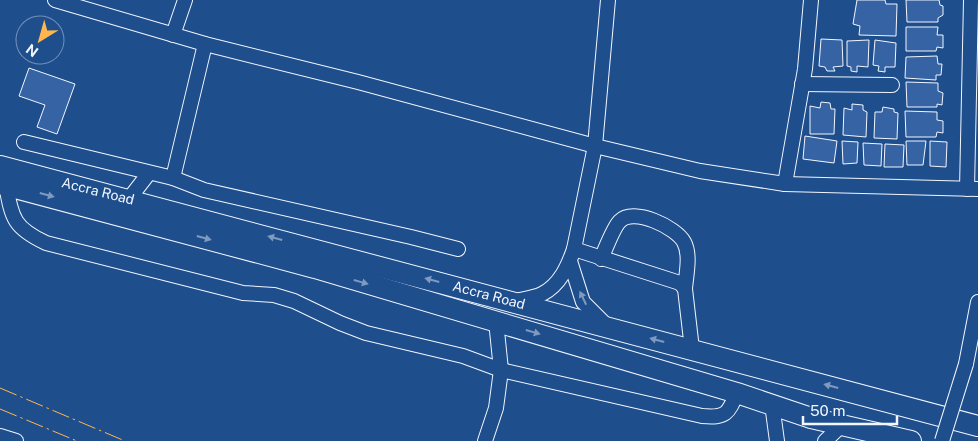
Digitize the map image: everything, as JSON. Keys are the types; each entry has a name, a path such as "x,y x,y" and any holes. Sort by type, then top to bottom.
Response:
{"highway":[{"name":"Accra Road","path":"0,166 608,326 978,426"},
{"name":"Accra Road","path":"3,185 314,268 737,393 811,418 911,441"}],"street":[{"path":"55,0 205,44 358,82 595,146 700,171 785,184 973,189 971,0"},
{"path":"174,35 185,0"},
{"path":"514,302 542,294 558,282 572,255 595,146 608,0"},
{"path":"785,184 802,84 811,0"},
{"path":"173,178 205,44"},
{"path":"802,84 892,85"},
{"path":"24,142 173,178 204,190 458,249"},
{"path":"129,199 148,173"},
{"path":"3,185 15,222 30,236 46,243 243,293 274,295 294,301 366,333 463,356 501,370 702,416 719,417 730,411 737,393"},
{"path":"601,259 620,221 628,216 649,219 665,225 684,242 688,254 686,288 692,349"},
{"path":"572,255 601,259 680,283 686,288"},
{"path":"572,255 583,302 608,326"},
{"path":"942,441 966,364 978,302"},
{"path":"485,441 496,408 501,370 496,321"},
{"path":"772,404 777,441"},
{"path":"825,441 842,425"},
{"path":"0,436 16,441"}],"building":[{"path":"857,0 885,0 886,4 897,4 896,36 859,35 860,26 853,24"},
{"path":"906,0 939,0 940,5 943,6 943,15 938,18 938,22 907,22"},
{"path":"906,27 938,27 937,35 943,35 943,48 937,47 936,51 906,51"},
{"path":"821,39 842,40 843,66 833,67 835,71 827,71 825,67 819,66"},
{"path":"869,40 868,67 857,66 857,72 851,71 851,67 847,66 847,41"},
{"path":"875,40 896,43 895,67 885,67 885,72 878,71 879,66 873,65"},
{"path":"937,56 938,64 942,64 941,75 936,75 936,80 905,78 906,57"},
{"path":"29,68 75,84 57,134 37,127 45,105 19,96"},
{"path":"906,82 938,83 938,91 943,93 942,105 937,104 937,107 907,107"},
{"path":"821,102 830,103 831,109 835,109 834,134 810,134 810,106 820,108"},
{"path":"852,104 863,105 863,110 867,112 866,137 843,135 844,108 852,110"},
{"path":"883,107 894,109 894,112 898,113 897,139 874,138 875,112 882,112"},
{"path":"905,111 937,112 937,120 943,121 943,133 937,132 936,137 906,137"},
{"path":"805,136 837,141 834,163 803,159"},
{"path":"842,141 858,142 857,163 843,164"},
{"path":"906,141 926,141 923,165 907,165"},
{"path":"930,141 947,142 946,167 930,166"},
{"path":"863,143 882,144 881,166 864,165"},
{"path":"885,144 904,145 903,167 884,167"}],"power":[{"path":"0,388 125,441"},
{"path":"0,409 77,441"}]}
